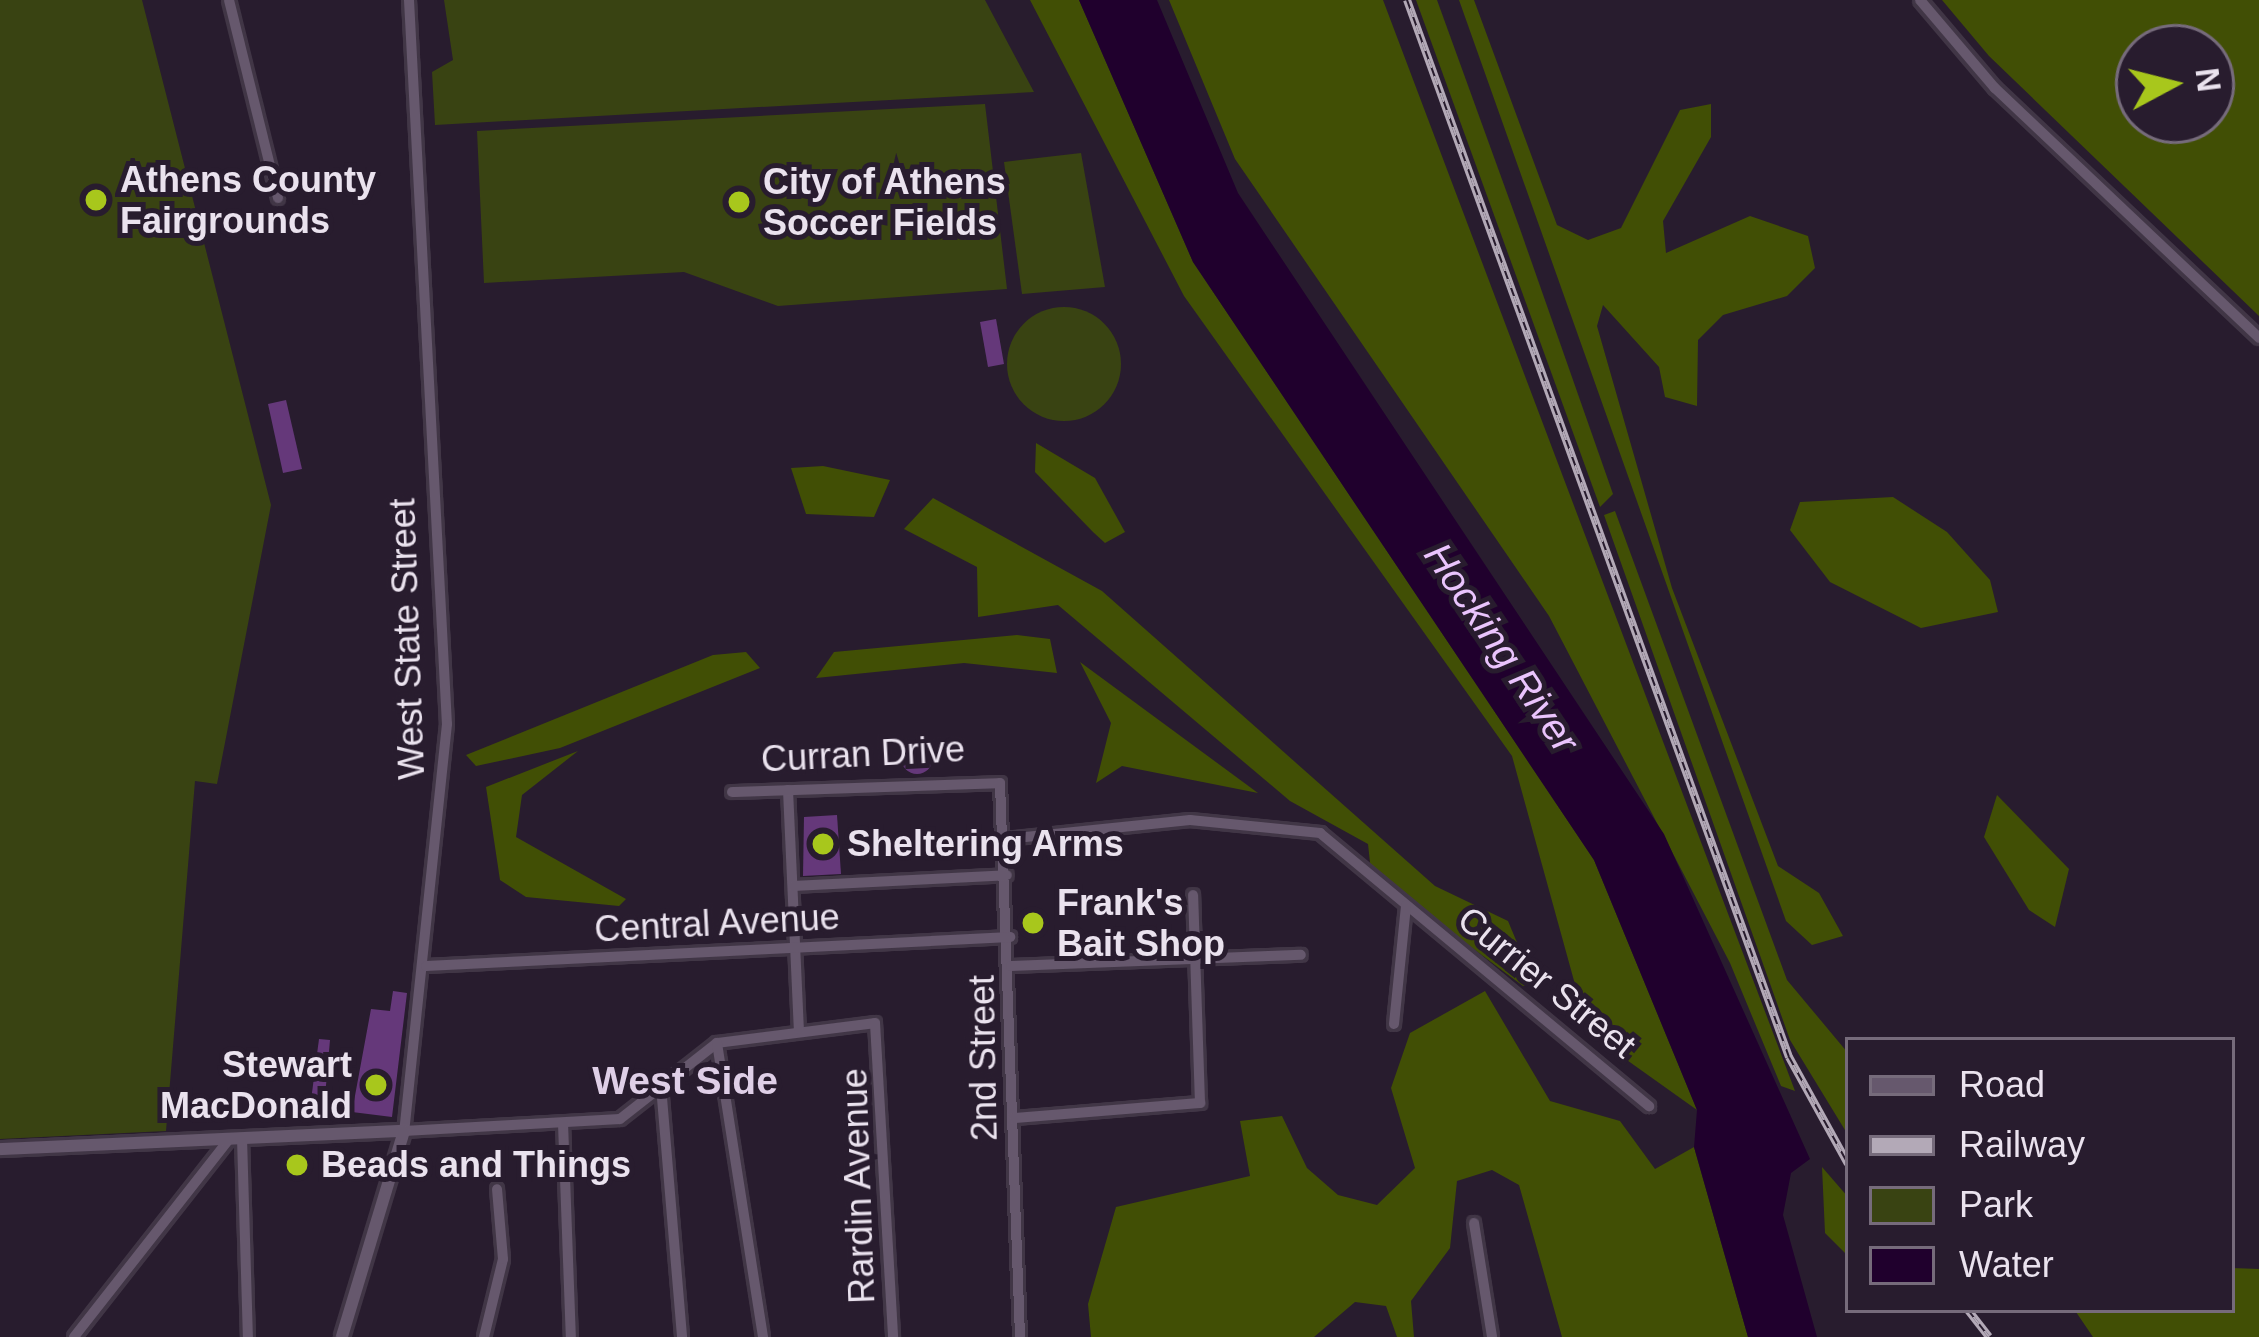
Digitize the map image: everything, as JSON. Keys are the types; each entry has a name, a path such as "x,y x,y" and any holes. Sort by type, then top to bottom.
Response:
{"street":[{"path":"229,0 278,198"},
{"name":"West State Street","path":"342,1337 404,1132 426,966 447,724 409,0"},
{"path":"1920,0 1995,88 2259,338"},
{"name":"Curran Drive","path":"732,792 998,779"},
{"name":"2nd Street","path":"998,779 1010,938 1020,1337"},
{"path":"0,1149 620,1119 717,1043 799,1029 788,790"},
{"name":"Currier Street","path":"1006,839 1190,820 1305,828 1648,1106"},
{"path":"793,886 1007,875"},
{"path":"1014,1118 1197,1106 1193,895"},
{"name":"Currier Street","path":"1394,1024 1406,907"},
{"name":"Central Avenue","path":"426,966 1010,938"},
{"path":"1011,966 1300,955"},
{"name":"Rardin Avenue","path":"799,1029 874,1023 884,1033 892,1337"},
{"path":"717,1043 763,1337"},
{"path":"661,1085 682,1337"},
{"path":"563,1123 571,1337"},
{"path":"74,1337 236,1138"},
{"path":"236,1138 248,1337"},
{"path":"484,1337 503,1259 497,1189"},
{"path":"1474,1223 1492,1337"}],"green space":[{"name":"Athens County Fairgrounds","path":"0,0 142,0 271,505 217,784 195,781 166,1131 0,1139"},
{"path":"444,0 985,0 1034,92 435,125 432,72 453,60"},
{"path":"1030,0 1079,0 1193,262 1594,860 1697,1110 1617,1053 1576,988 1512,756 1184,296"},
{"path":"1169,0 1383,0 1795,1091 1781,1086 1730,963 1549,616 1235,159"},
{"path":"1416,0 1437,0 1613,494 1600,507"},
{"path":"1459,0 1474,0 1557,225 1588,240 1621,228 1680,110 1711,104 1711,137 1663,221 1666,253 1750,216 1808,236 1815,268 1787,296 1723,315 1698,340 1697,406 1665,397 1659,367 1603,305 1597,326 1672,588 1778,866 1819,893 1843,936 1812,945 1786,921"},
{"path":"1942,0 2259,0 2259,316 1989,56"},
{"name":"City of Athens Soccer Fields","path":"985,104 1007,289 778,306 684,272 484,283 477,131"},
{"path":"1081,153 1105,287 1022,294 1004,162"},
{"path":"1064,307 1086,311 1105,323 1117,342 1121,364 1117,386 1105,405 1086,417 1064,421 1042,417 1023,405 1011,386 1007,364 1011,342 1023,323 1042,311"},
{"path":"1036,443 1095,478 1125,532 1105,543 1093,532 1035,472"},
{"path":"823,466 890,480 874,517 806,514 791,468"},
{"path":"1893,497 1947,532 1990,580 1998,612 1921,628 1830,582 1790,530 1800,502"},
{"path":"933,498 1102,591 1435,886 1508,921 1534,983 1523,986 1371,872 1368,844 1290,801 1058,605 978,617 977,567 904,529"},
{"path":"1615,511 1787,980 1845,1049 1845,1130 1790,1040 1604,515"},
{"path":"1017,635 1050,639 1057,673 964,663 816,678 834,652"},
{"path":"746,652 760,668 560,748 476,766 466,755 713,655"},
{"path":"1080,662 1258,793 1122,766 1096,783 1111,723"},
{"path":"578,751 522,795 516,837 626,899 619,906 526,897 500,880 486,787"},
{"path":"1997,795 2069,869 2055,927 2029,910 1984,837"},
{"path":"1485,991 1550,1101 1620,1121 1655,1169 1694,1147 1748,1337 1562,1337 1519,1185 1492,1170 1457,1181 1450,1248 1411,1301 1414,1337 1397,1337 1386,1306 1355,1302 1314,1337 1091,1337 1088,1304 1116,1207 1250,1176 1240,1121 1282,1116 1307,1168 1338,1195 1377,1205 1415,1168 1391,1088 1410,1033"},
{"path":"1822,1167 1845,1194 1845,1253 1825,1233"},
{"path":"2235,1268 2259,1269 2259,1337 2093,1337 2077,1313 2235,1313"}],"water":[{"name":"Hocking River","path":"1079,0 1157,0 1238,193 1664,834 1810,1159 1791,1173 1783,1215 1817,1337 1748,1337 1694,1147 1697,1110 1594,860 1193,262"}],"building":[{"path":"996,319 1004,364 988,367 980,322"},
{"path":"286,400 302,469 283,473 268,404"},
{"path":"917,742 928,747 933,758 928,769 917,774 906,769 901,758 906,747"},
{"name":"Sheltering Arms","path":"837,815 841,874 803,876 804,817"},
{"name":"Stewart MacDonald","path":"393,991 407,993 392,1117 352,1112 371,1009 390,1011"},
{"path":"319,1039 330,1040 324,1108 310,1108"}],"railway":[{"path":"1407,0 1789,1057 1845,1159"},
{"path":"1970,1313 1989,1337"}],"place":[{"name":"Athens County Fairgrounds","path":"96,200"},
{"name":"City of Athens Soccer Fields","path":"739,202"},
{"name":"Sheltering Arms","path":"823,844"},
{"name":"Frank's Bait Shop","path":"1033,923"},
{"name":"Stewart MacDonald","path":"376,1085"},
{"name":"Beads and Things","path":"297,1165"}],"district":[{"name":"West Side","path":"685,1081"}]}
